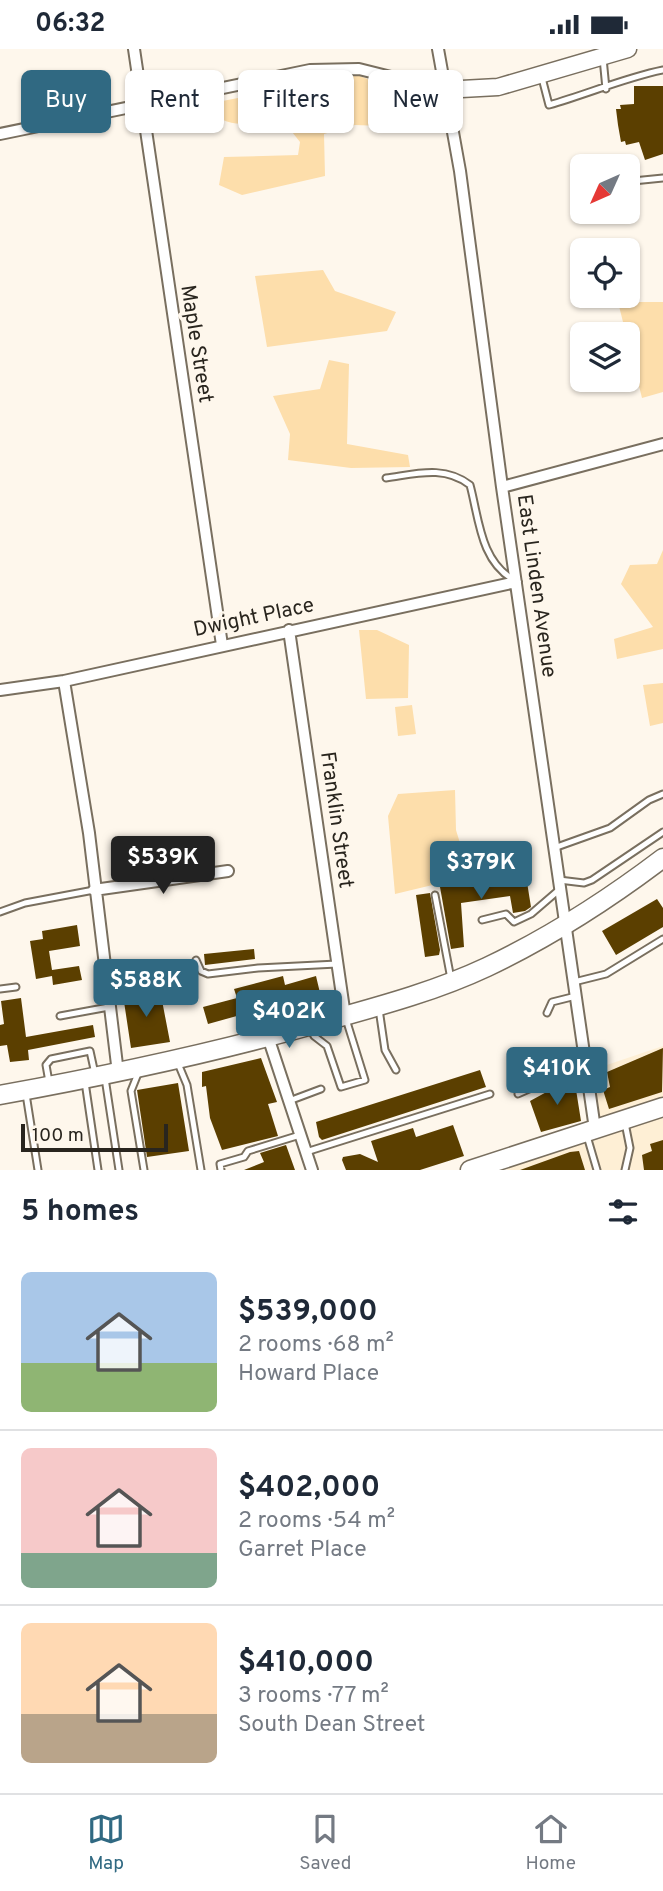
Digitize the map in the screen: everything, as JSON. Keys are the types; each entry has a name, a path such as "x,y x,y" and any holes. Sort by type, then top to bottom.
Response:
{"main road":[{"path":"0,1095 176,1060 268,1037 379,1006 451,982 499,961 661,864"},
{"path":"470,1170 663,1107"}],"street":[{"name":"Maple Street","path":"134,49 137,70"},
{"name":"East Linden Avenue","path":"438,49 441,70"},
{"path":"463,90 491,89 628,49"},
{"path":"224,87 288,73 323,69 368,71"},
{"path":"0,134 125,108"},
{"name":"Maple Street","path":"146,133 222,645"},
{"name":"East Linden Avenue","path":"452,133 460,171 502,488 576,996 591,1131"},
{"path":"502,488 663,444"},
{"name":"Dwight Place","path":"0,690 64,681 516,582"},
{"name":"Franklin Street","path":"289,630 345,1016"},
{"path":"64,681 89,834 109,1007 101,1076"},
{"path":"94,890 228,871"},
{"path":"268,1037 312,1170"}],"lane":[{"path":"603,56 606,89"},
{"path":"541,76 549,105 606,89 637,75 663,70"},
{"path":"640,180 663,178"},
{"path":"386,478 437,471 458,476 470,485 483,542 499,569 516,582"},
{"path":"554,848 610,828 649,800 663,794"},
{"path":"482,920 506,914 514,922 523,919 559,885 592,880 663,832"},
{"path":"0,912 25,903 94,890"},
{"path":"435,895 451,982"},
{"path":"574,982 606,974 663,939"},
{"path":"196,960 201,971 208,974 258,968 337,964"},
{"path":"0,989 16,986"},
{"path":"547,1013 552,1002 559,997 576,996"},
{"path":"379,1006 384,1050 396,1070"},
{"path":"61,1016 109,1007"},
{"path":"309,1026 314,1036 327,1046 341,1087 365,1080 345,1016"},
{"path":"50,1086 46,1065 51,1059 90,1051 101,1076 118,1170"},
{"path":"518,1094 563,1074 584,1057"},
{"path":"176,1060 187,1085 200,1169 192,1170"},
{"path":"138,1068 139,1076 131,1091 144,1170"},
{"path":"98,1170 101,1076"},
{"path":"289,1101 321,1089"},
{"path":"26,1090 38,1170"},
{"path":"306,1152 490,1094"},
{"path":"625,1120 630,1148 625,1170"},
{"path":"591,1131 597,1170"},
{"path":"221,1170 220,1164 244,1157 248,1151 300,1135"}],"shaded area":[{"path":"354,76 368,79 368,125 354,125"},
{"path":"238,98 238,124 224,120 224,101"},
{"path":"293,133 327,133 324,134 325,176 242,195 219,185 224,157 298,155 300,142"},
{"path":"323,270 335,291 396,312 387,331 267,347 255,276"},
{"path":"640,302 663,302 663,392 642,398 640,322 623,322 620,308 640,308"},
{"path":"329,360 349,364 347,444 408,455 410,467 351,468 288,460 290,434 273,396 320,389"},
{"path":"663,550 663,649 617,659 614,639 653,627 621,584 630,565 657,564"},
{"path":"359,630 377,630 409,645 408,698 366,699"},
{"path":"663,683 663,723 650,726 643,685"},
{"path":"412,705 416,734 398,736 395,707"},
{"path":"455,790 456,830 470,876 395,894 388,816 398,794"},
{"path":"663,1046 663,1170 601,1170 600,1167 591,1170 507,1170 503,1157 594,1128 586,1072"}],"building":[{"path":"634,86 663,86 663,154 645,160 639,142 626,145 625,141 621,142 618,125 616,109 621,109 620,105 634,104"},
{"path":"526,876 531,907 525,911 513,913 510,896 461,903 464,947 451,949 440,887"},
{"path":"430,893 440,950 439,955 425,957 416,895"},
{"path":"657,899 663,908 663,927 616,955 602,931"},
{"path":"77,925 80,946 49,951 52,970 79,966 82,980 53,985 52,976 36,979 30,941 43,939 42,931"},
{"path":"254,949 255,959 205,965 204,954"},
{"path":"283,976 285,985 316,976 320,993 287,1002 284,994 242,1005 244,1014 208,1024 203,1007 237,998 234,989"},
{"path":"160,990 170,1042 131,1048 123,995"},
{"path":"21,998 26,1037 93,1025 95,1037 28,1050 29,1060 10,1062 7,1045 0,1046 0,1025 4,1024 1,1001"},
{"path":"663,1048 662,1092 609,1109 603,1090 610,1087 607,1072"},
{"path":"261,1058 277,1102 268,1104 278,1136 222,1150 210,1118 206,1086 202,1087 202,1072"},
{"path":"480,1070 486,1087 322,1140 319,1137 316,1122"},
{"path":"574,1077 581,1121 541,1132 530,1101"},
{"path":"178,1083 189,1151 147,1157 137,1090"},
{"path":"453,1125 464,1156 420,1170 346,1170 342,1160 343,1157 360,1154 378,1162 371,1141 413,1128 416,1137"},
{"path":"663,1140 663,1170 644,1170 642,1155 652,1151 650,1144"},
{"path":"286,1145 295,1170 244,1170 264,1162 260,1153"},
{"path":"579,1151 585,1170 520,1170 570,1152"}]}
